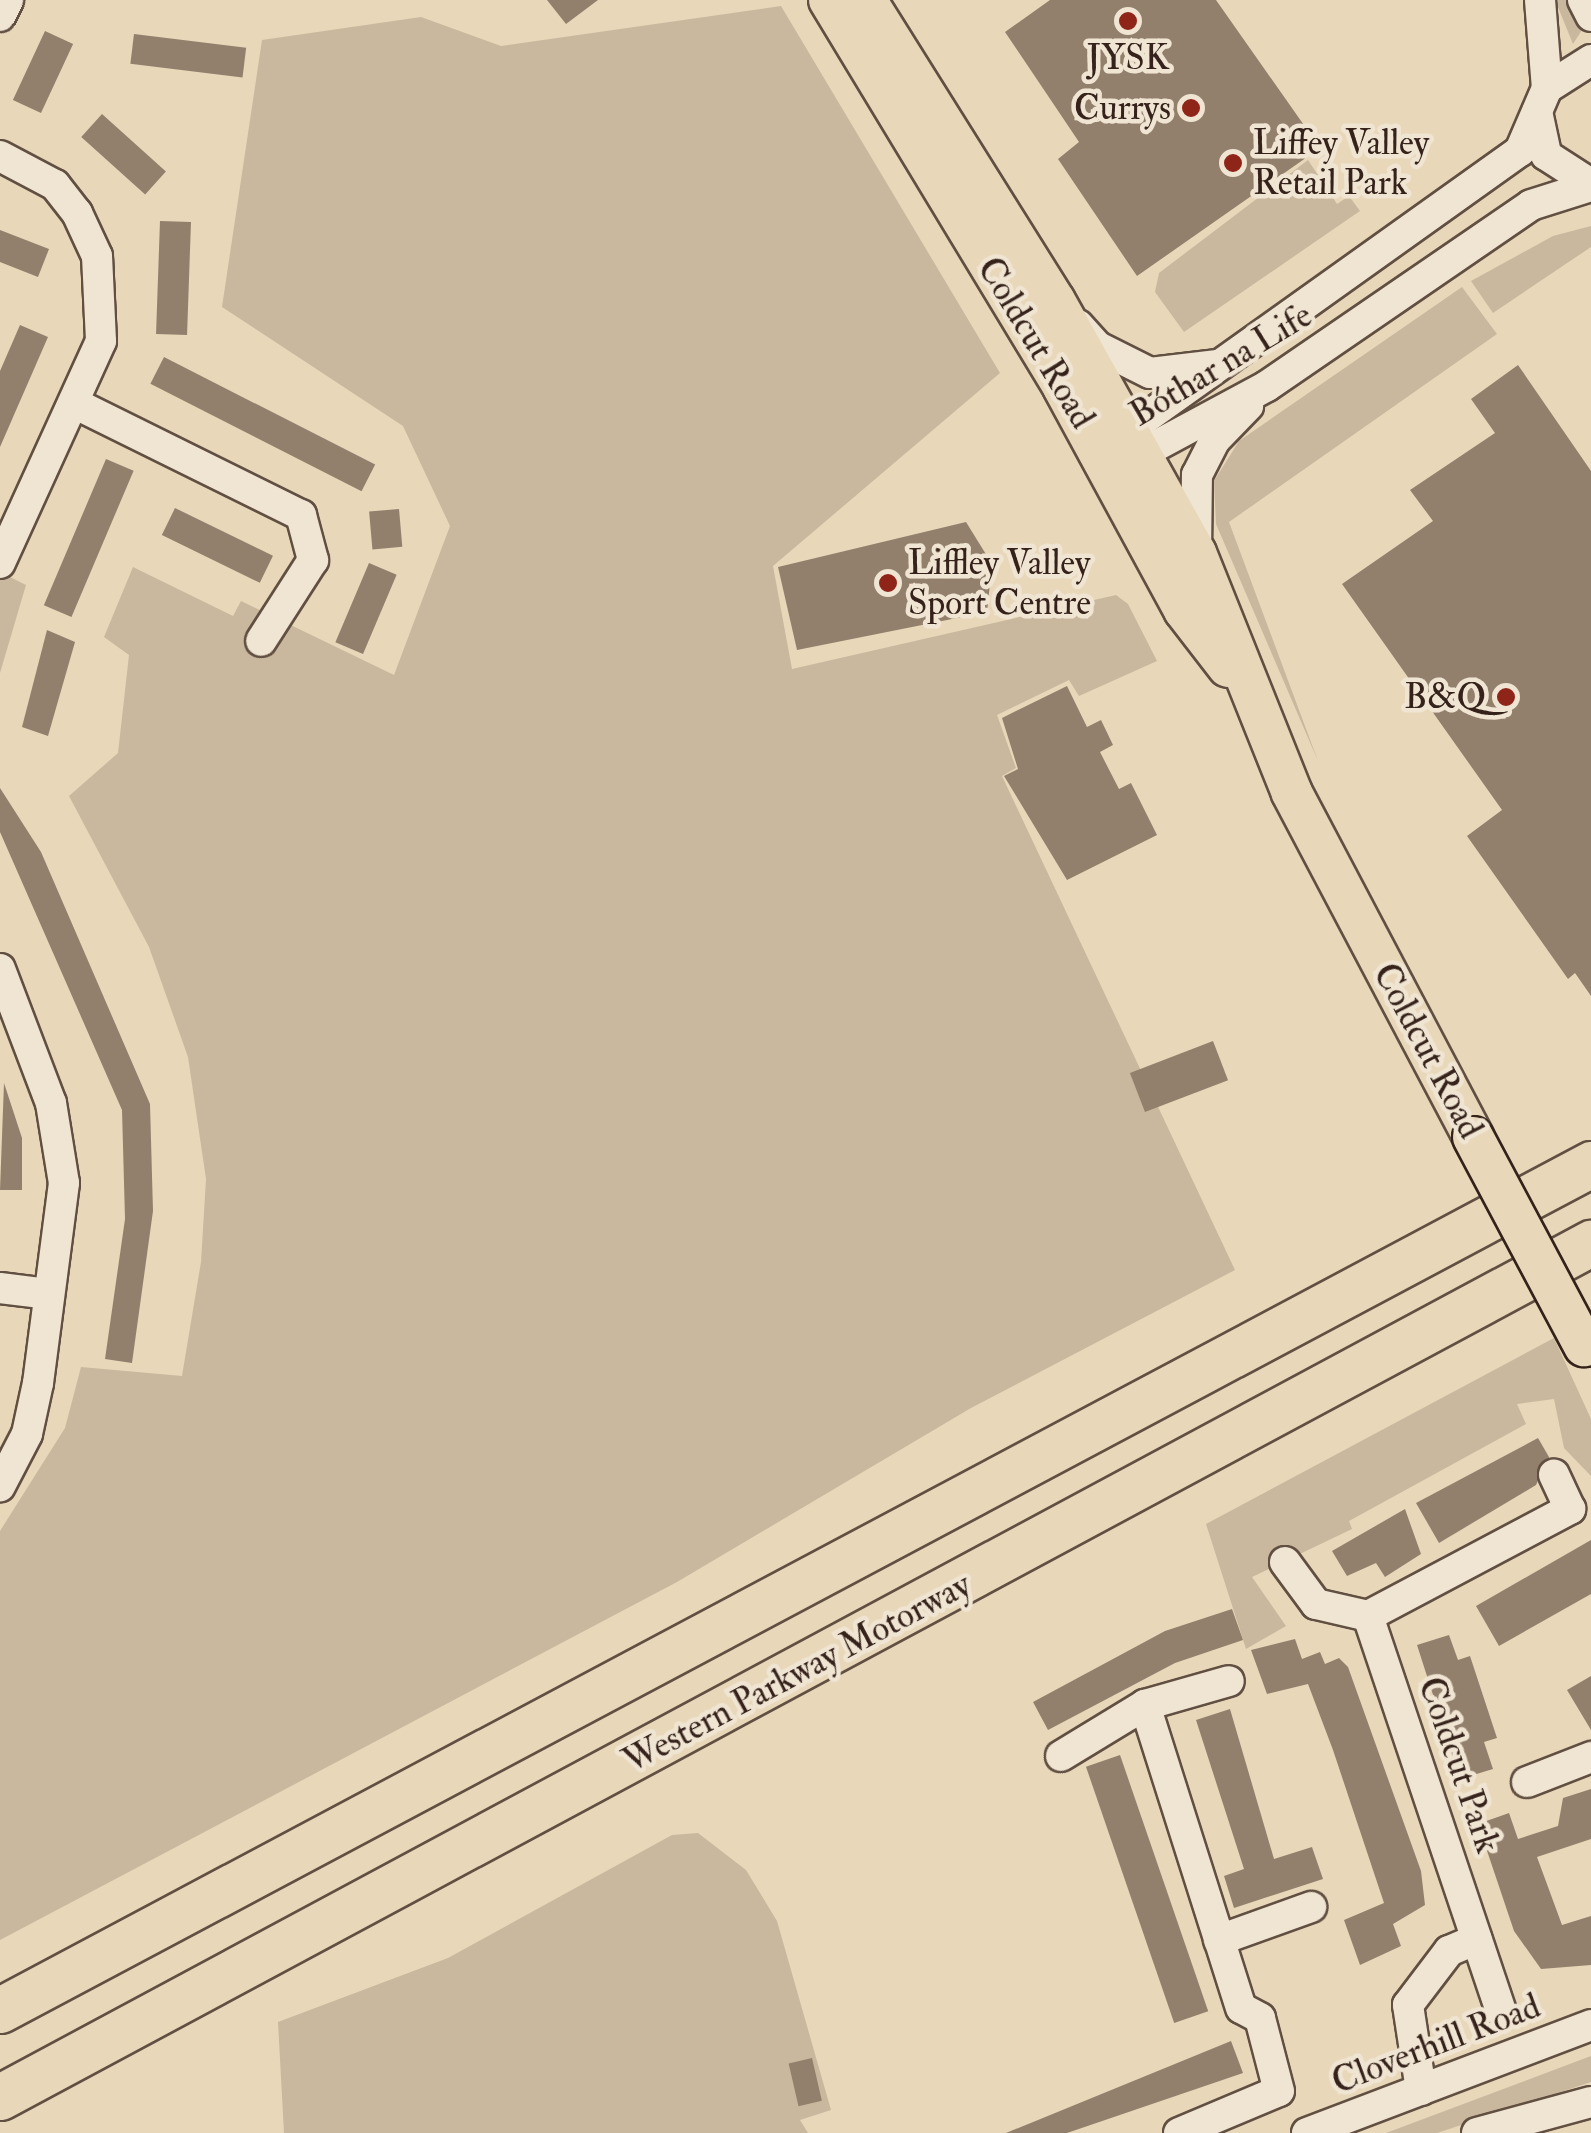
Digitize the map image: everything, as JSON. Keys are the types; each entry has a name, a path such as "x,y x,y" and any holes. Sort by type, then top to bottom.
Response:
{"highway":[{"path":"0,2010 1591,1164"},
{"name":"Western Parkway Motorway","path":"0,2097 1591,1243"}],"main road":[{"name":"Coldcut Road","path":"829,0 1196,553 1242,686 1587,1353"},
{"name":"Coldcut Road","path":"866,0 1055,300 1127,452 1184,610 1242,686"}],"street":[{"path":"0,16 8,0"},
{"name":"Bóthar na Life","path":"1540,0 1546,155 1591,185"},
{"path":"1584,0 1591,16"},
{"name":"Bóthar na Life","path":"1127,452 1218,364 1520,151 1543,102 1591,60"},
{"path":"0,156 55,185 97,256 101,341 78,405 0,563"},
{"name":"Bóthar na Life","path":"1127,452 1267,386 1531,205 1591,185"},
{"path":"1055,300 1128,366 1150,372 1218,364"},
{"path":"1196,553 1199,472 1214,441 1267,386"},
{"path":"78,405 301,516 313,560 261,641"},
{"path":"0,969 51,1103 64,1183 27,1434 0,1486"},
{"path":"0,1288 48,1294"},
{"path":"1284,1562 1316,1604 1368,1616 1570,1509 1554,1475"},
{"name":"Coldcut Park","path":"1368,1616 1501,2011"},
{"path":"1061,1756 1144,1705 1229,1681"},
{"path":"1144,1705 1241,2008 1260,2018 1279,2090 1179,2133"},
{"path":"1527,1782 1591,1757"},
{"path":"1219,1940 1310,1907"},
{"path":"1420,2090 1408,2005 1449,1951 1477,1939"},
{"name":"Cloverhill Road","path":"1308,2133 1591,2025"},
{"path":"1477,2133 1591,2102"}],"shaded area":[{"path":"1555,0 1567,0 1582,30 1573,44"},
{"path":"781,6 1000,373 773,566 792,669 1116,595 1128,604 1157,661 1079,696 1069,680 997,715 1016,768 1002,776 1235,1270 971,1408 677,1582 0,1940 0,1531 65,1428 81,1367 182,1376 201,1262 206,1179 188,1057 149,947 69,796 118,753 129,655 104,637 133,567 233,616 241,601 394,675 450,526 403,426 222,307 262,40 421,17 501,46"},
{"path":"1308,160 1337,204 1349,196 1360,211 1184,332 1155,292 1159,273"},
{"path":"1591,226 1591,247 1493,313 1471,281 1553,236"},
{"path":"1462,287 1497,334 1229,522 1318,761 1216,524 1214,481 1239,441"},
{"path":"0,572 26,585 0,673"},
{"path":"1554,1338 1591,1419 1591,1476 1564,1448 1554,1399 1517,1404 1526,1424 1349,1521 1352,1529 1252,1577 1286,1626 1246,1649 1206,1524"},
{"path":"698,1833 746,1870 777,1921 831,2110 800,2120 808,2133 284,2133 278,2022 448,1958 672,1835"},
{"path":"1591,2056 1591,2082 1437,2133 1386,2133"}],"building":[{"path":"547,0 598,0 566,24"},
{"path":"1050,0 1216,0 1320,148 1137,276 1058,159 1079,142 1005,32"},
{"path":"45,31 73,44 41,113 13,100"},
{"path":"134,34 246,48 243,78 130,64"},
{"path":"102,114 166,172 145,195 81,137"},
{"path":"160,221 191,222 187,335 156,334"},
{"path":"0,230 49,249 38,277 0,262"},
{"path":"20,325 48,337 0,447 0,371"},
{"path":"164,357 375,465 362,491 150,384"},
{"name":"B&Q","path":"1518,365 1591,471 1591,996 1575,973 1568,979 1467,836 1502,810 1342,584 1433,521 1410,490 1495,433 1471,399"},
{"path":"106,459 134,471 71,617 44,605"},
{"path":"175,508 273,556 260,583 162,535"},
{"path":"399,509 402,547 372,549 369,512"},
{"name":"Liffley Valley Sport Centre","path":"966,522 992,564 987,612 797,650 778,567"},
{"path":"369,563 397,575 363,654 335,642"},
{"path":"47,630 75,642 48,736 22,727"},
{"path":"1067,686 1087,727 1101,720 1113,745 1100,752 1119,789 1131,783 1157,835 1067,880 1004,776 1018,769 1002,718"},
{"path":"0,788 41,852 150,1104 153,1211 132,1363 105,1359 125,1219 122,1110 0,832"},
{"path":"1213,1041 1228,1080 1145,1112 1130,1073"},
{"path":"4,1083 22,1138 22,1190 0,1190"},
{"path":"1538,1438 1549,1457 1536,1485 1439,1543 1416,1503"},
{"path":"1405,1509 1421,1554 1385,1577 1376,1563 1347,1576 1332,1551"},
{"path":"1591,1540 1591,1594 1499,1646 1476,1606"},
{"path":"1232,1609 1243,1640 1175,1663 1048,1730 1033,1702 1165,1631"},
{"path":"1449,1635 1458,1660 1470,1656 1497,1738 1484,1742 1493,1769 1460,1779 1417,1645"},
{"path":"1295,1639 1302,1659 1320,1652 1325,1664 1339,1658 1348,1667 1421,1871 1425,1905 1393,1924 1401,1946 1360,1965 1344,1920 1384,1903 1333,1750 1308,1684 1267,1694 1251,1650"},
{"path":"1591,1676 1591,1730 1567,1690"},
{"path":"1230,1709 1274,1859 1312,1847 1323,1879 1234,1908 1224,1876 1244,1869 1196,1720"},
{"path":"1120,1755 1208,2011 1174,2023 1086,1767"},
{"path":"1591,1789 1591,1839 1537,1857 1562,1925 1591,1916 1591,1965 1541,1969 1514,1931 1478,1824 1509,1813 1518,1839 1558,1826 1563,1798"},
{"path":"1231,2041 1243,2073 1067,2133 1006,2133"},
{"path":"812,2058 822,2101 799,2106 789,2063"}],"place":[{"name":"JYSK","path":"1128,21"},
{"name":"Currys","path":"1191,108"},
{"name":"Liffey Valley Retail Park","path":"1233,163"},
{"name":"Liffley Valley Sport Centre","path":"888,583"},
{"name":"B&Q","path":"1506,697"}]}
